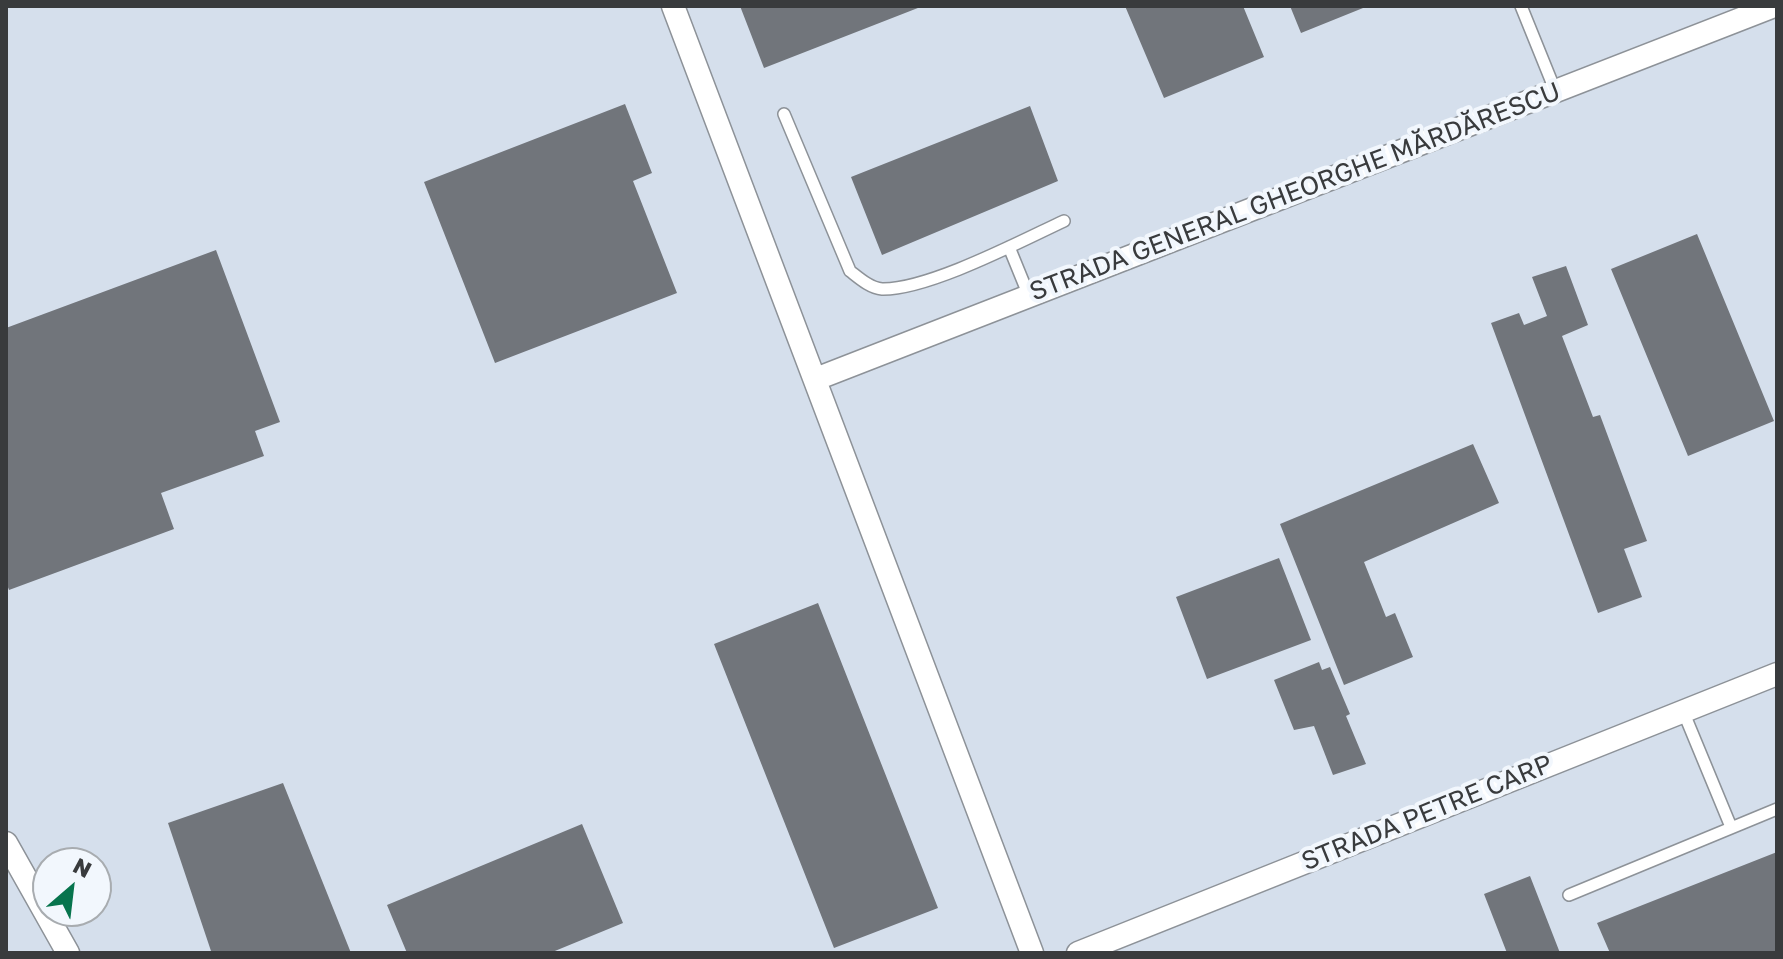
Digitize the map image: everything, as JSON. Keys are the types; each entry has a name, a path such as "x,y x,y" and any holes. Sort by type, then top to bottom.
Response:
{"street":[{"path":"673,6 1032,953"},
{"name":"STRADA GENERAL GHEORGHE MĂRDĂRESCU","path":"816,379 1774,6"},
{"name":"STRADA PETRE CARP","path":"1078,953 1777,674"},
{"path":"6,843 68,953"}],"lane":[{"path":"1521,6 1555,90"},
{"path":"784,114 850,271 863,282 880,289 923,281 1064,221"},
{"path":"1009,247 1029,296"},
{"path":"1683,710 1731,827"},
{"path":"1569,895 1777,809"}],"shaded area":[{"path":"6,6 1777,6 1777,953 6,953"}],"building":[{"path":"740,6 923,6 764,68"},
{"path":"1125,6 1243,6 1264,57 1164,98"},
{"path":"1290,6 1368,6 1301,33"},
{"path":"625,104 652,173 633,181 677,293 495,363 424,182"},
{"path":"1030,106 1058,181 882,255 851,177"},
{"path":"1697,234 1774,421 1688,456 1611,269"},
{"path":"216,250 280,422 255,431 264,456 161,493 174,529 9,590 6,582 6,328"},
{"path":"1566,266 1588,325 1562,336 1593,417 1600,415 1647,541 1624,549 1642,597 1598,613 1491,323 1519,313 1524,325 1547,316 1532,277"},
{"path":"1473,444 1499,503 1364,562 1386,617 1395,613 1413,657 1344,685 1280,524"},
{"path":"1279,558 1311,640 1207,679 1176,597"},
{"path":"818,603 938,908 834,948 714,644"},
{"path":"1319,662 1322,670 1330,667 1366,764 1333,775 1314,726 1294,730 1274,680"},
{"path":"283,783 351,953 206,953 211,951 168,823"},
{"path":"582,824 623,923 550,953 407,953 387,905"},
{"path":"1777,852 1777,953 1610,953 1597,923"},
{"path":"1530,876 1560,953 1507,953 1484,894"}]}
